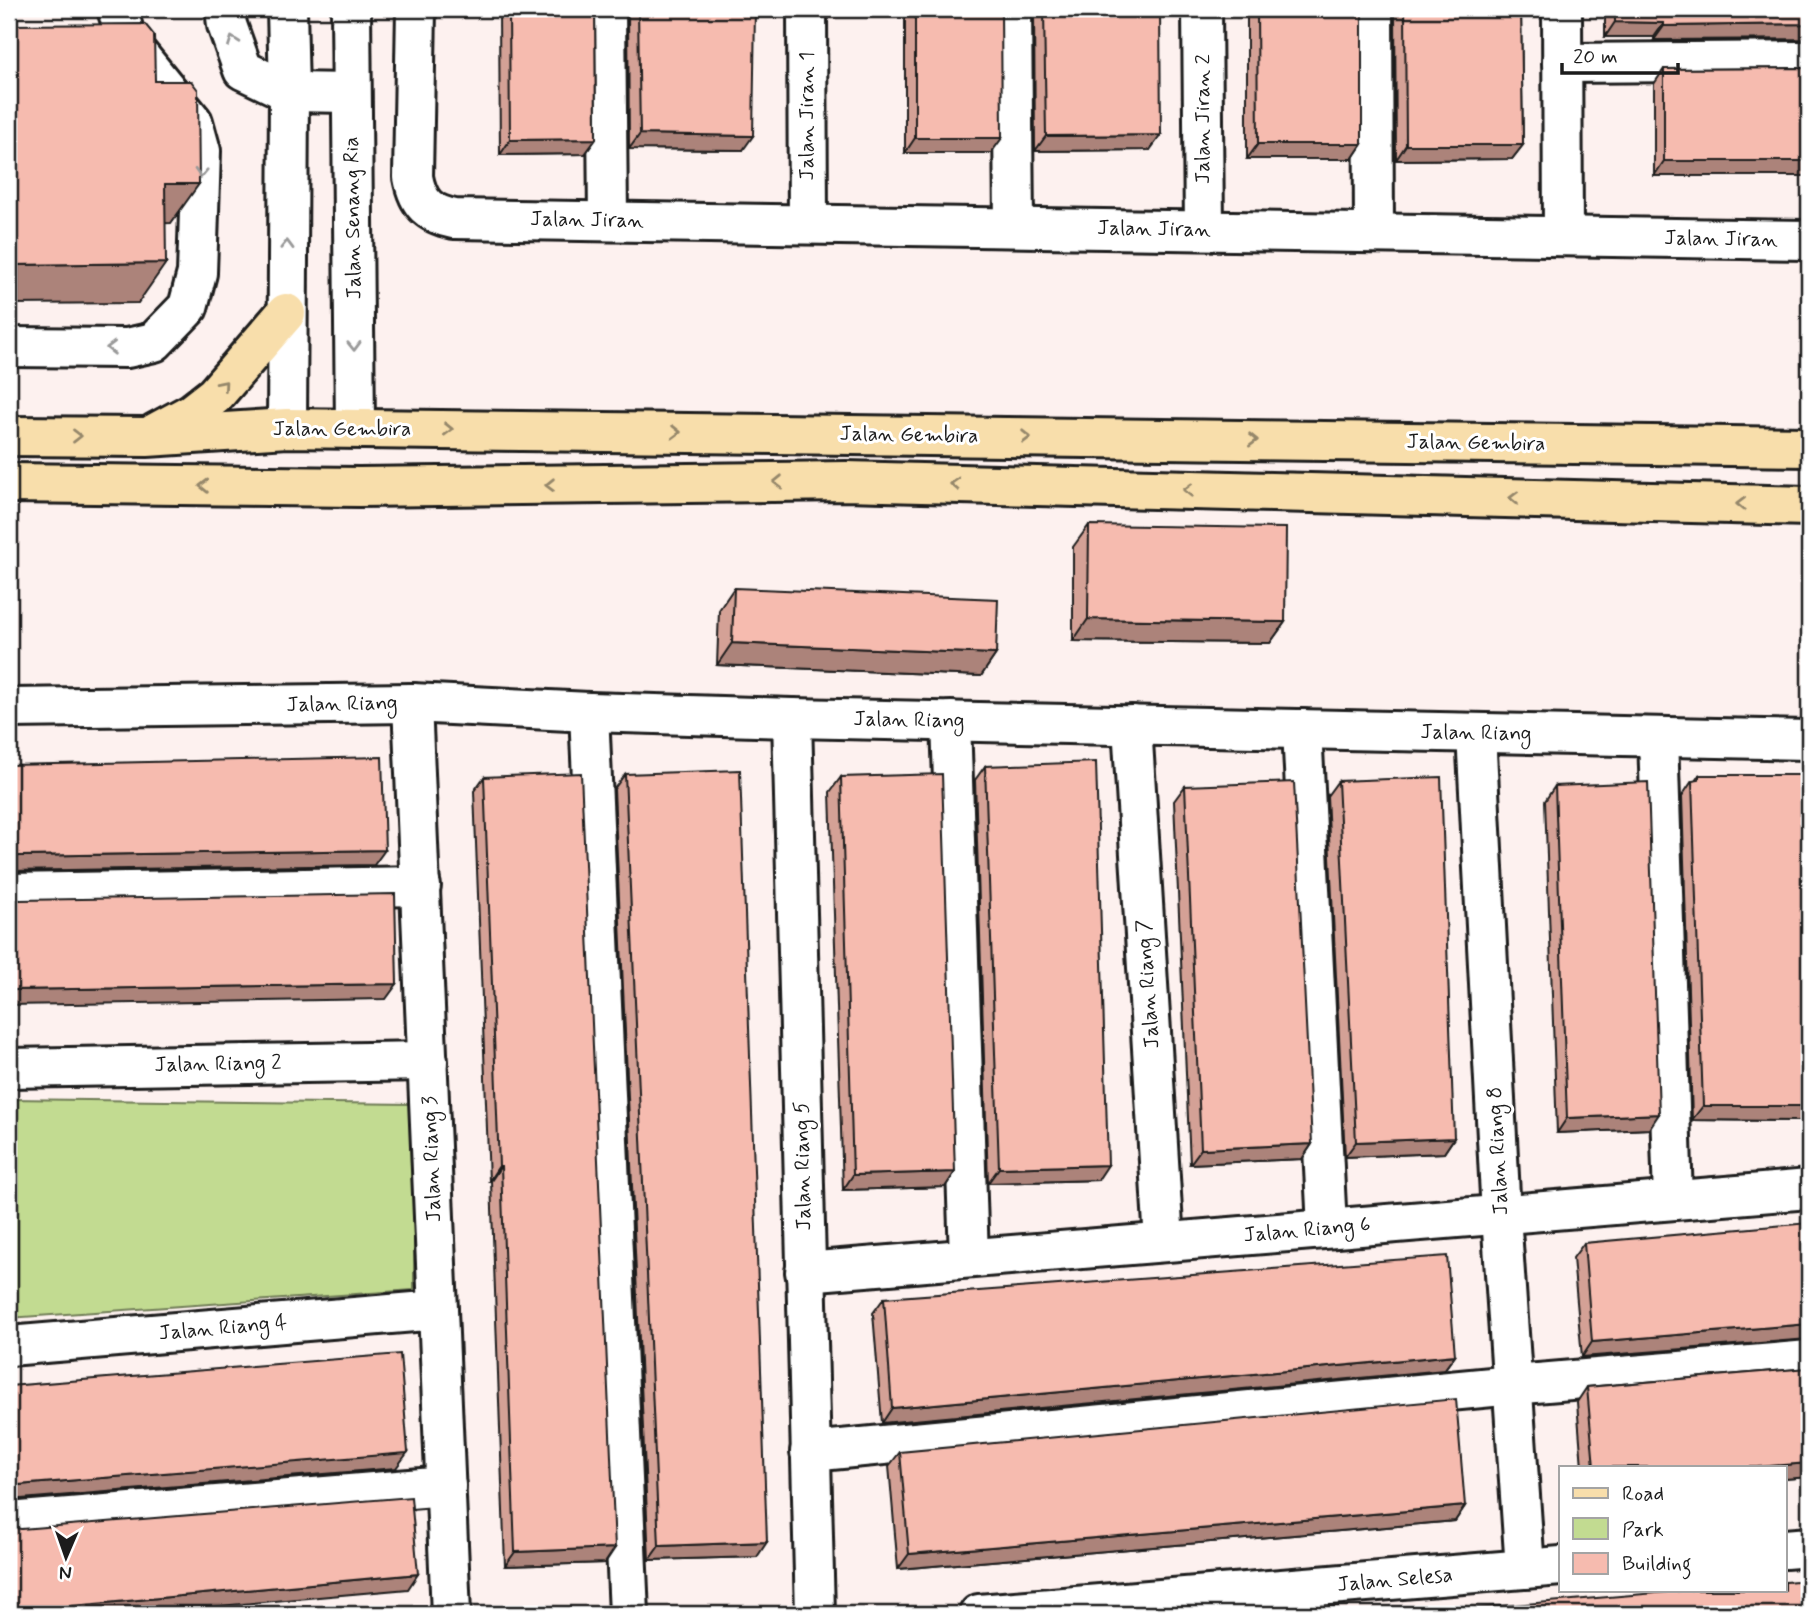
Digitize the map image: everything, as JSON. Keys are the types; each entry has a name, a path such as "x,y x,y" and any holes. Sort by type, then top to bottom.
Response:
{"main road":[{"path":"147,437 192,413 215,395 286,313"},
{"path":"287,428 293,441 318,466 359,487"},
{"name":"Jalan Gembira","path":"9,436 147,437 287,428 355,428 1809,447"},
{"path":"272,487 318,466 345,446 355,428"},
{"path":"9,483 359,487 846,481 1809,506"}],"street":[{"path":"9,347 127,348 154,342 188,307 197,273 201,151 193,122 140,73 117,9"},
{"path":"225,9 227,25 243,69 289,92 351,93"},
{"path":"286,9 289,92 287,428"},
{"name":"Jalan Senang Ria","path":"351,9 355,428"},
{"name":"Jalan Jiran","path":"416,9 413,177 416,193 425,206 438,215 454,219 1809,240"},
{"path":"606,9 608,220"},
{"name":"Jalan Jiran 1","path":"807,9 808,224"},
{"path":"1012,9 1014,227"},
{"name":"Jalan Jiran 2","path":"1202,9 1204,230"},
{"path":"1373,9 1374,233"},
{"path":"1562,9 1563,236"},
{"path":"1562,63 1809,61"},
{"name":"Jalan Riang","path":"9,708 412,703 792,718 1809,740"},
{"name":"Jalan Riang 3","path":"412,703 451,1614"},
{"path":"589,712 629,1614"},
{"name":"Jalan Riang 5","path":"792,718 815,1614"},
{"path":"951,721 969,1258"},
{"name":"Jalan Riang 7","path":"1132,725 1164,1242"},
{"path":"1302,729 1327,1228"},
{"name":"Jalan Riang 8","path":"1476,733 1501,1215 1513,1385 1543,1567"},
{"path":"1658,737 1673,1200"},
{"path":"9,893 421,886"},
{"name":"Jalan Riang 2","path":"9,1068 428,1061"},
{"name":"Jalan Riang 6","path":"805,1272 1809,1189"},
{"name":"Jalan Riang 4","path":"9,1346 438,1310"},
{"path":"810,1452 1513,1385 1809,1360"},
{"path":"9,1522 446,1486"},
{"path":"1786,1549 1809,1547"},
{"name":"Jalan Selesa","path":"979,1614 1317,1601 1543,1567"}],"green space":[{"path":"9,1099 414,1104 414,1290 9,1318"}],"building":[{"path":"509,9 595,9 596,139 510,140"},
{"path":"638,9 755,9 753,136 640,134"},
{"path":"915,9 1001,9 1002,138 915,138"},
{"path":"1044,9 1160,9 1161,135 1046,136"},
{"path":"1257,9 1362,9 1362,144 1258,144"},
{"path":"1405,9 1521,9 1523,145 1406,145"},
{"path":"1615,9 1809,9 1809,24 1664,26 1664,23 1615,22"},
{"path":"145,24 154,35 155,81 191,81 198,90 199,184 165,184 166,263 9,265 9,25"},
{"path":"1809,68 1809,161 1664,161 1664,69"},
{"path":"1089,525 1286,528 1285,622 1088,619"},
{"path":"734,588 998,599 996,654 732,643"},
{"path":"382,757 385,850 19,856 9,859 9,765"},
{"path":"1096,762 1108,1165 999,1168 985,766"},
{"path":"740,770 767,1542 659,1546 625,774"},
{"path":"581,773 615,1548 515,1552 484,777"},
{"path":"942,774 955,1172 853,1175 841,777"},
{"path":"1699,775 1809,775 1809,1106 1703,1106 1692,781 1699,780"},
{"path":"1441,777 1454,1138 1356,1142 1338,781"},
{"path":"1294,782 1312,1144 1201,1149 1185,786"},
{"path":"1648,782 1659,1114 1567,1118 1555,786"},
{"path":"395,894 397,984 9,990 9,897 20,900"},
{"path":"1809,1223 1809,1324 1592,1342 1584,1243"},
{"path":"1447,1256 1455,1355 892,1408 884,1298"},
{"path":"400,1354 407,1453 18,1485 9,1489 9,1386"},
{"path":"1809,1368 1809,1463 1770,1466 1594,1466 1587,1387"},
{"path":"1456,1399 1465,1506 909,1554 900,1452"},
{"path":"411,1497 418,1574 9,1612 9,1526 21,1529"},
{"path":"1809,1580 1809,1614 1404,1614 1668,1592 1786,1592 1786,1582"}]}
